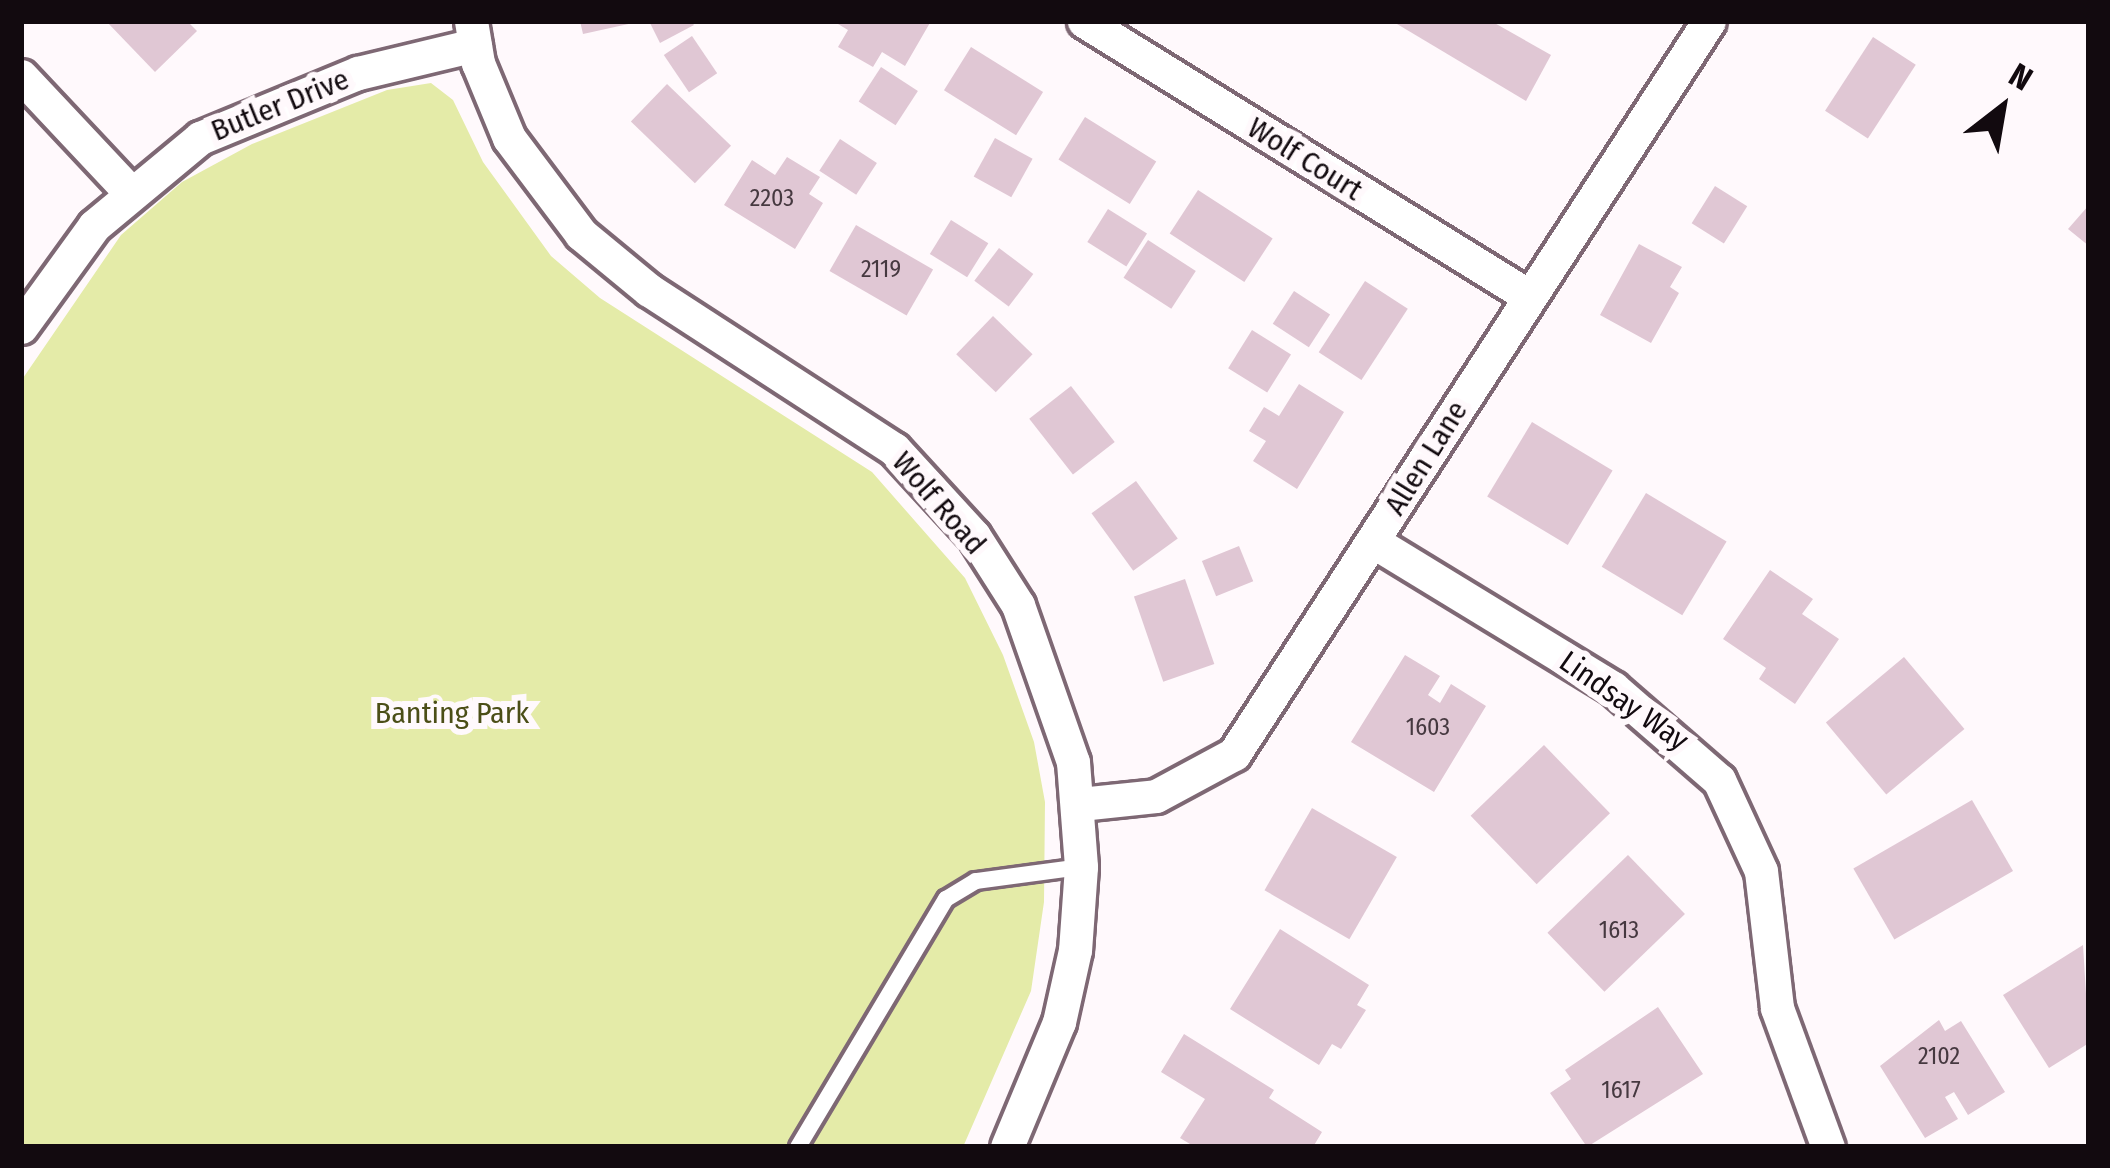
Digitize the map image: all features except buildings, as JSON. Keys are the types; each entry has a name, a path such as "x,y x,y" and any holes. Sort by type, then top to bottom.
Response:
{"street":[{"name":"Wolf Court","path":"1084,21 1527,295"},
{"name":"Allen Lane","path":"1080,804 1156,796 1234,754 1374,542 1527,295 1709,21"},
{"name":"Butler Drive","path":"21,327 94,226 200,138 272,103 473,33"},
{"name":"Wolf Road","path":"473,33 509,138 581,235 650,290 894,448 974,536 1018,605 1050,680 1080,804 1082,867 1059,1022 1007,1147"},
{"path":"21,76 130,193"},
{"name":"Lindsay Way","path":"1374,542 1627,698 1719,780 1761,871 1777,1008 1828,1147"}],"lane":[{"path":"798,1147 946,899 976,881 1082,867"}],"green space":[{"name":"Banting Park","path":"431,83 453,100 483,162 551,256 600,298 872,472 965,578 1003,655 1034,742 1045,802 1044,902 1031,991 963,1147 21,1147 21,381 121,235 182,182 252,144 387,90"}]}
